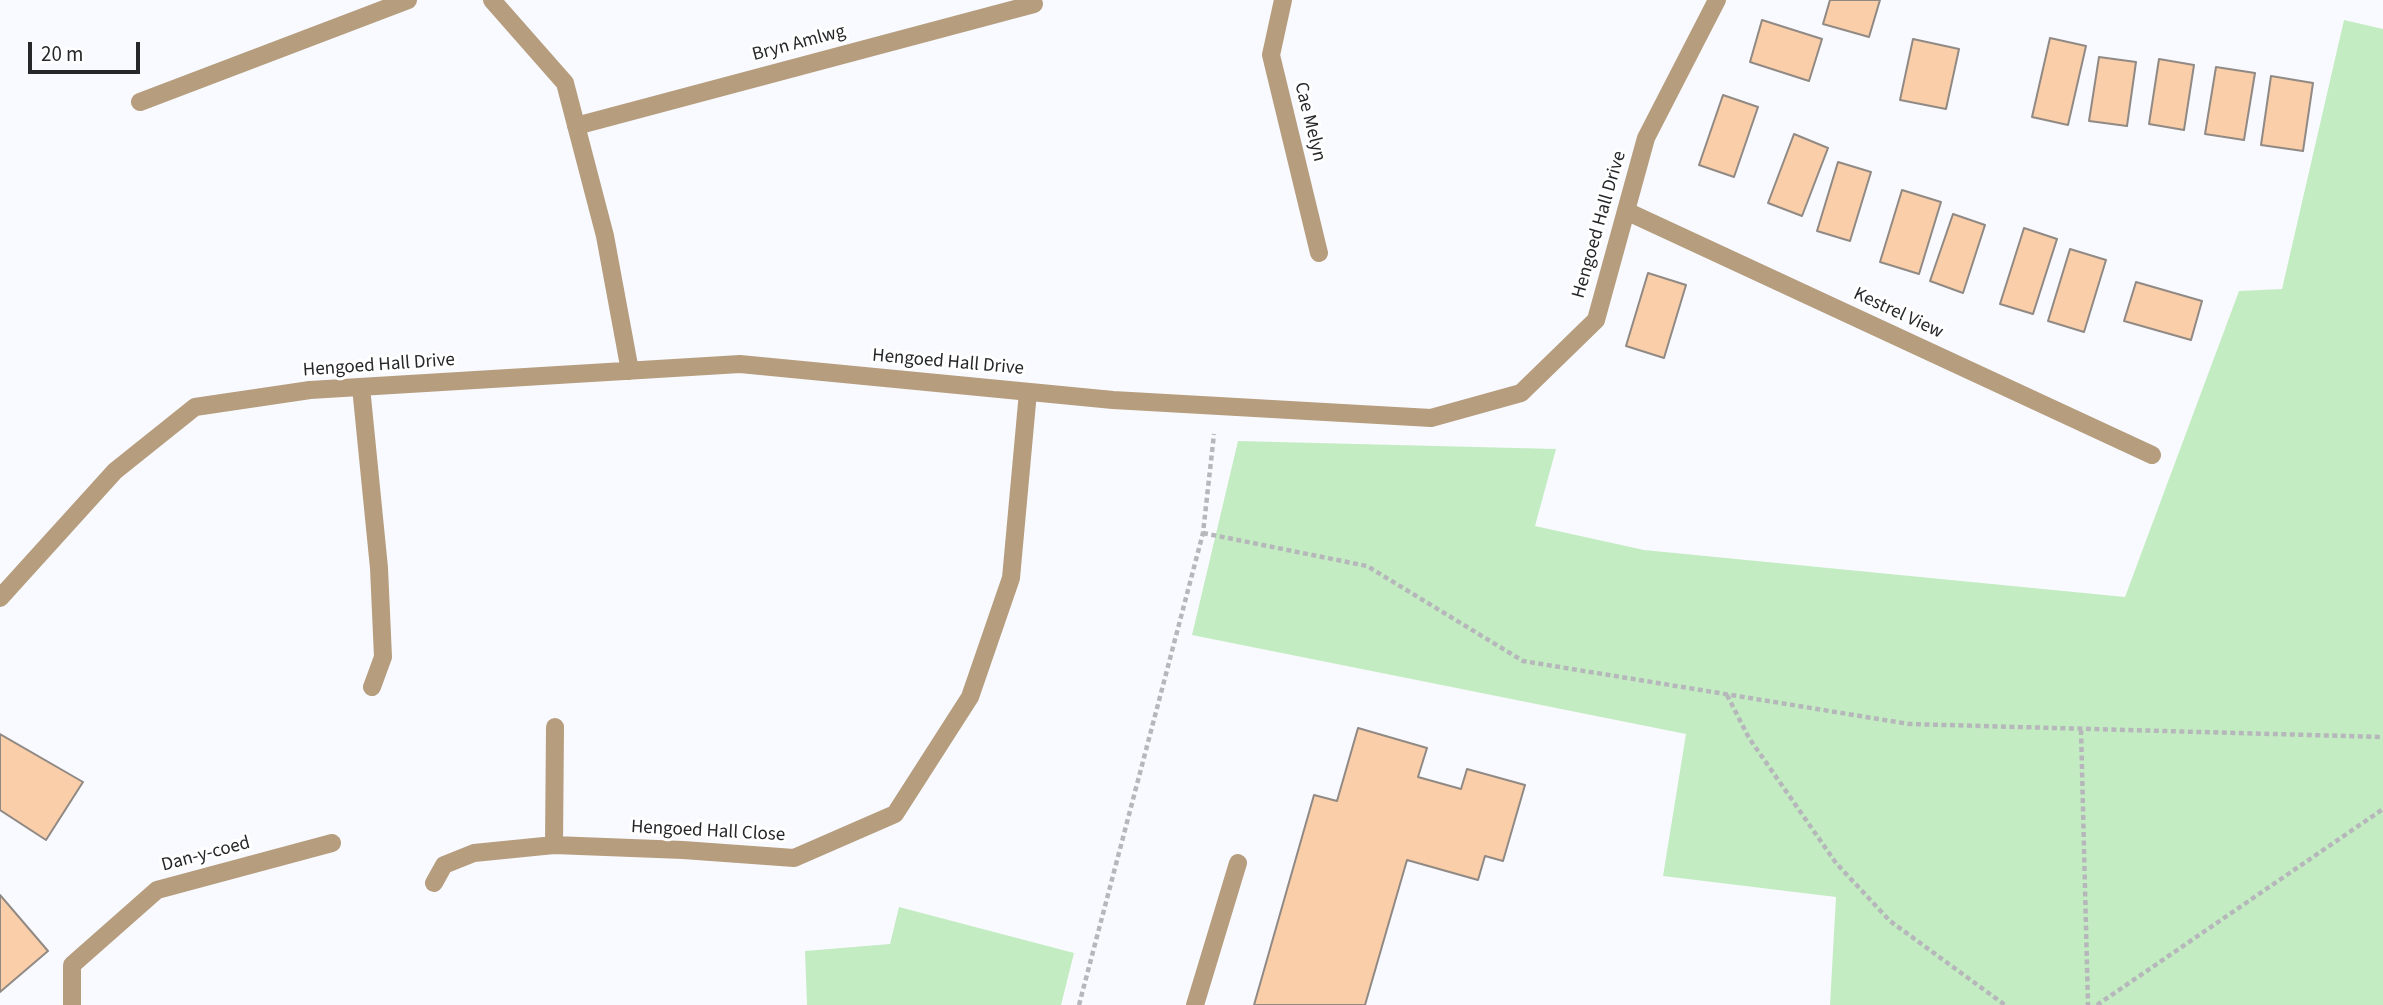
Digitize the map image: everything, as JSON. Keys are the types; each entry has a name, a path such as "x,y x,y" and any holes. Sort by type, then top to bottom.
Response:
{"street":[{"path":"140,102 408,0"},
{"path":"492,0 565,83 605,236 630,371"},
{"name":"Cae Melyn","path":"1283,0 1271,55 1319,253"},
{"name":"Hengoed Hall Drive","path":"0,598 115,471 195,407 310,390 740,364 1028,392 1431,418 1521,393 1595,320 1646,138 1717,0"},
{"name":"Bryn Amlwg","path":"576,126 1034,4"},
{"name":"Kestrel View","path":"1626,211 2152,455"},
{"path":"361,387 379,568 383,657 372,687"},
{"name":"Hengoed Hall Close","path":"434,883 444,865 474,853 554,845 794,858 895,814 970,697 1011,578 1028,392"},
{"path":"554,845 555,727"},
{"name":"Dan-y-coed","path":"72,1005 72,965 157,890 332,843"},
{"path":"1195,1005 1238,863"}],"path":[{"path":"1079,1005 1203,533 1217,406"},
{"path":"1203,533 1367,566 1523,661 1909,724 2383,737"},
{"path":"1727,694 1749,738 1836,863 1890,921 2005,1005"},
{"path":"2081,730 2088,1005"},
{"path":"2097,1005 2383,809"}],"green space":[{"path":"2344,20 2383,29 2383,1005 1830,1005 1836,897 1663,876 1686,734 1192,635 1238,441 1556,449 1535,526 1644,550 2125,597 2239,291 2282,289"},
{"path":"899,907 1074,953 1061,1005 807,1005 805,951 890,944"}],"building":[{"path":"1830,0 1880,0 1869,37 1823,24"},
{"path":"1762,20 1822,39 1809,81 1750,62"},
{"path":"2050,38 2086,46 2068,125 2032,117"},
{"path":"1913,39 1959,49 1946,109 1900,100"},
{"path":"2099,57 2136,62 2127,126 2089,121"},
{"path":"2159,59 2194,65 2184,130 2149,124"},
{"path":"2216,67 2255,73 2244,140 2205,134"},
{"path":"2271,76 2313,83 2303,151 2261,145"},
{"path":"1723,95 1758,107 1734,177 1699,165"},
{"path":"1794,134 1828,148 1802,216 1768,203"},
{"path":"1838,162 1871,172 1850,241 1817,231"},
{"path":"1902,190 1941,202 1919,274 1880,262"},
{"path":"1953,214 1985,225 1963,293 1930,281"},
{"path":"2024,228 2057,239 2033,314 2000,304"},
{"path":"2070,249 2106,260 2084,332 2048,321"},
{"path":"1648,273 1686,285 1664,358 1626,346"},
{"path":"2136,282 2202,301 2191,340 2124,321"},
{"path":"1358,728 1427,748 1418,777 1461,789 1467,769 1525,785 1503,861 1485,856 1478,880 1407,860 1365,1005 1254,1005 1314,795 1337,801"},
{"path":"0,734 83,782 46,840 0,810"},
{"path":"0,895 48,951 0,992"}]}
